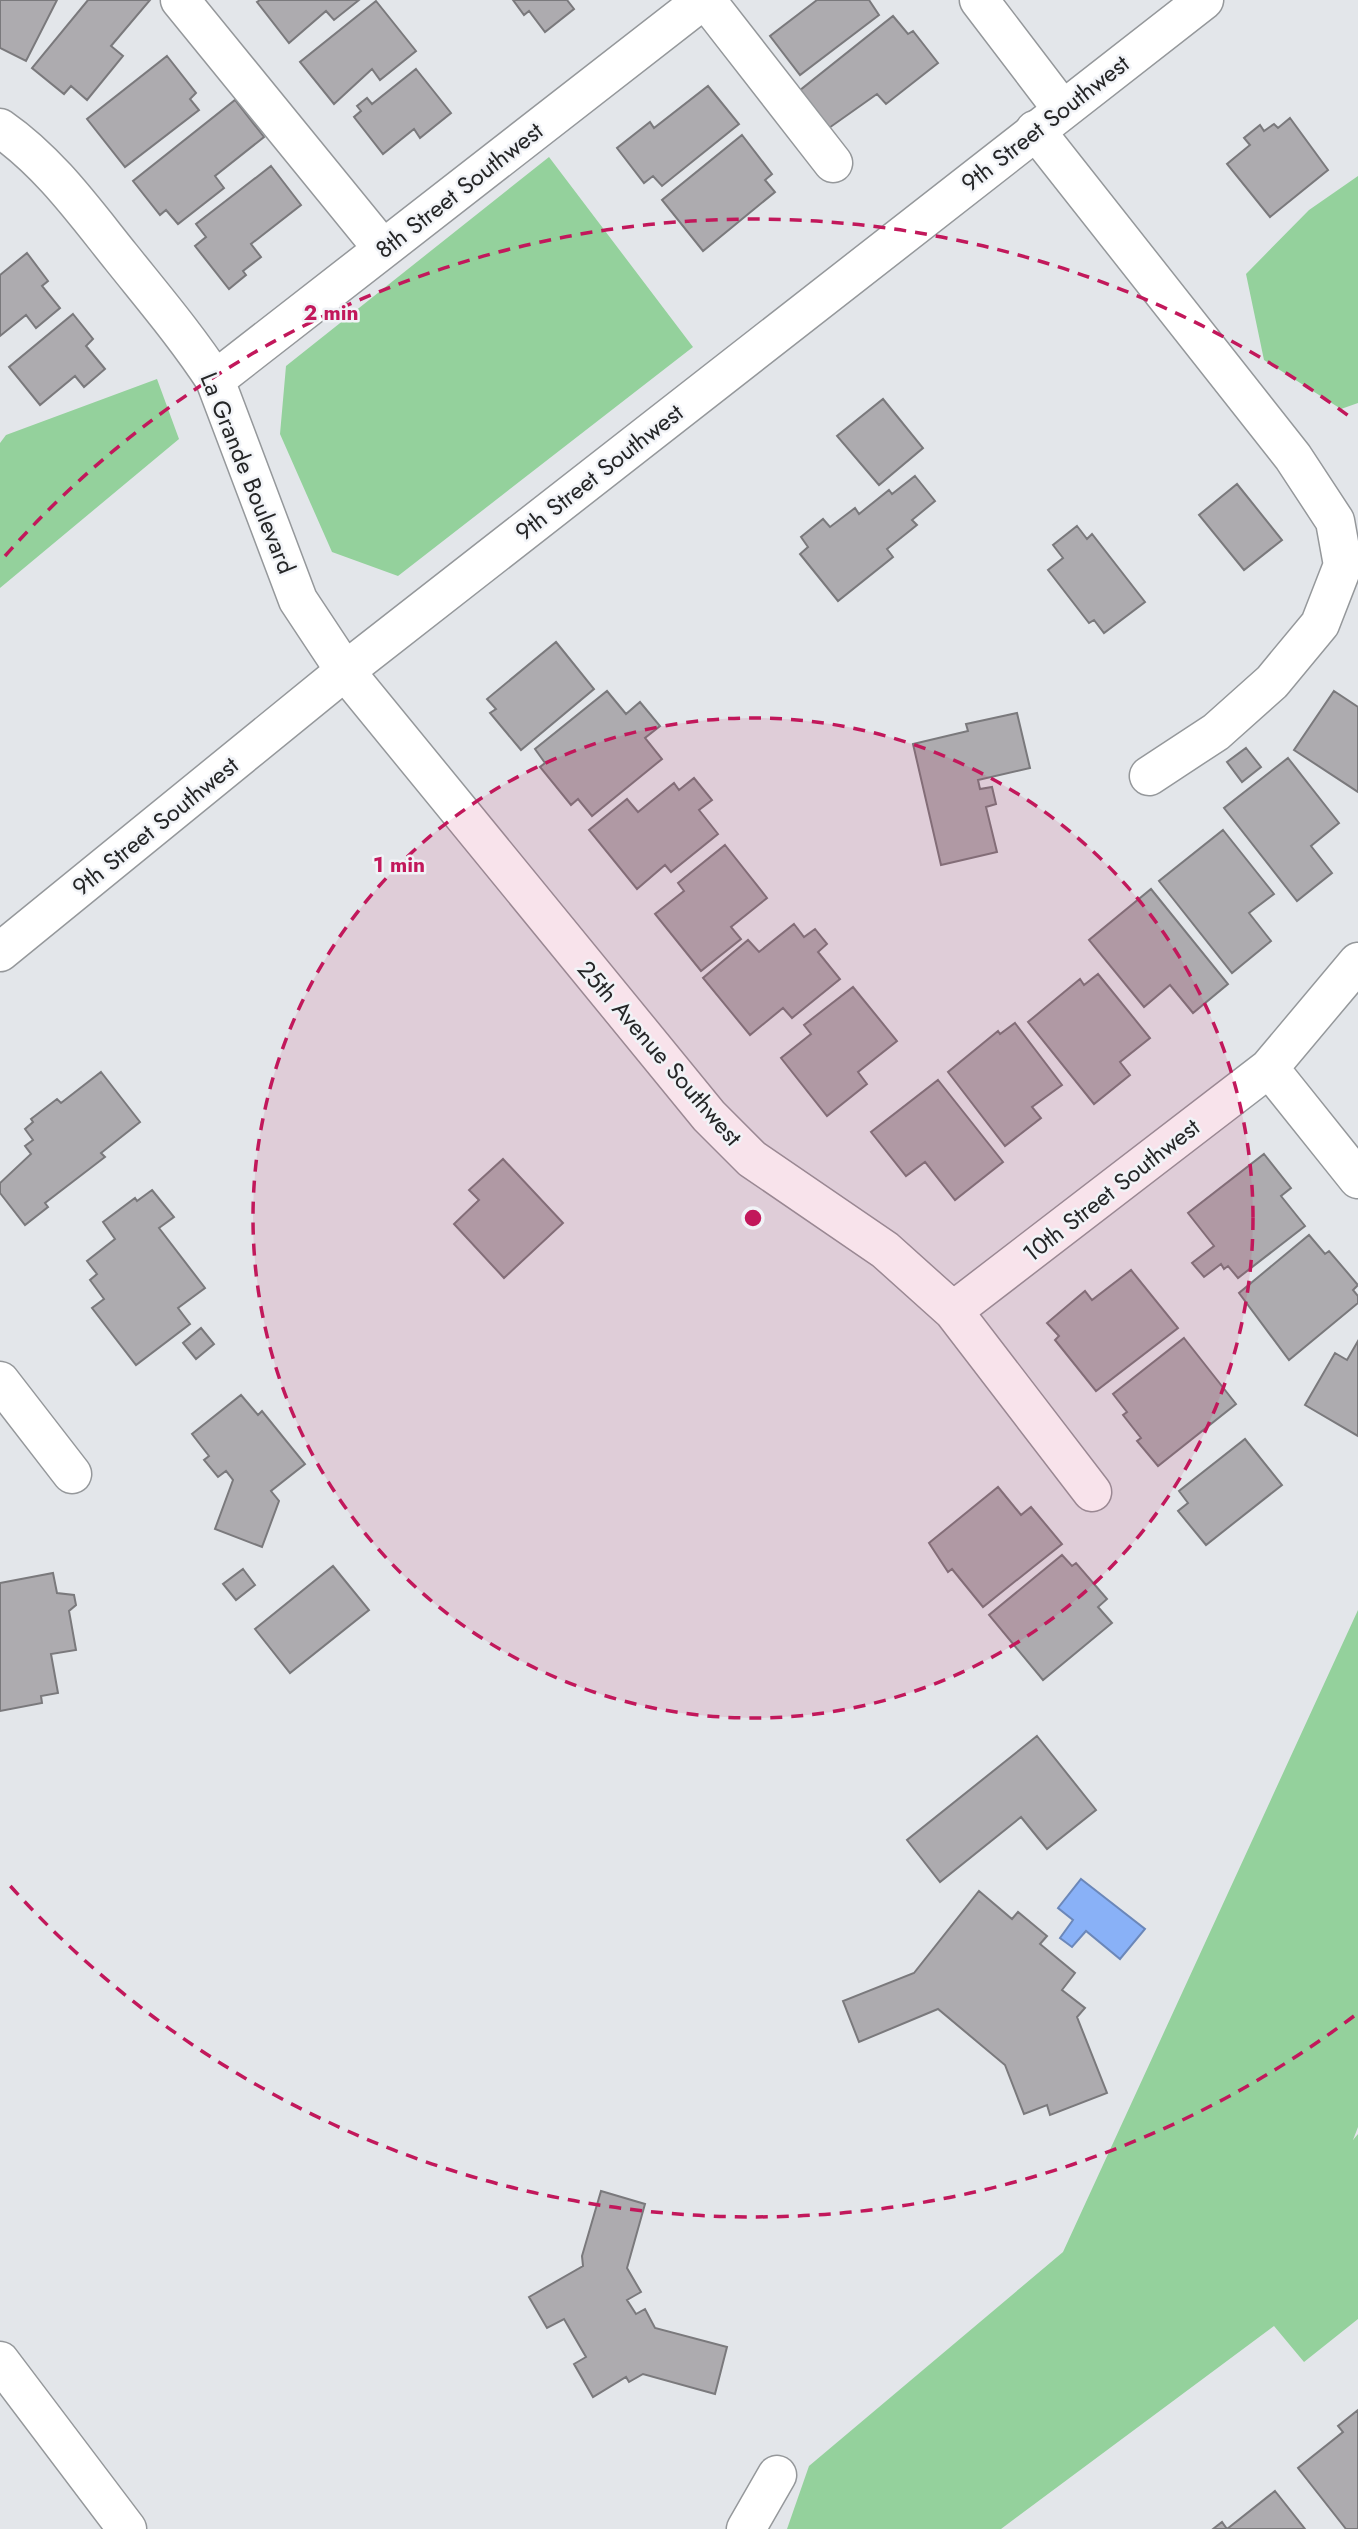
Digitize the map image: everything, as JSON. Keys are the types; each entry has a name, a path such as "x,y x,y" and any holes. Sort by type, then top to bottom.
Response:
{"street":[{"path":"180,0 383,249"},
{"path":"704,0 834,163"},
{"name":"8th Street Southwest","path":"215,380 704,0"},
{"path":"979,0 1049,119 1293,457 1335,521 1343,565 1320,624 1272,681 1216,732 1149,776"},
{"name":"9th Street Southwest","path":"0,952 345,671 1203,0"},
{"name":"La Grande Boulevard","path":"0,128 35,155 71,195 196,351 215,380 298,600 345,671"},
{"name":"25th Avenue Southwest","path":"345,671 709,1116 752,1158 885,1250 953,1311 1092,1492"},
{"name":"10th Street Southwest","path":"953,1311 1269,1068 1358,962"},
{"path":"1269,1068 1358,1179"},
{"path":"0,1381 72,1474"},
{"path":"0,2361 116,2525"},
{"path":"746,2529 777,2474"}],"green space":[{"path":"549,157 693,347 398,576 332,552 280,434 286,366"},
{"path":"1358,176 1358,403 1341,409 1264,360 1246,274 1309,210"},
{"path":"157,379 179,439 0,588 0,443 6,435"},
{"path":"1358,1610 1358,2127 1353,2140 1358,2134 1358,2319 1304,2362 1274,2326 1001,2529 787,2529 809,2466 1063,2252"}],"water":[{"path":"1081,1879 1145,1929 1120,1959 1086,1931 1072,1947 1060,1938 1073,1920 1058,1908"}],"building":[{"path":"0,0 57,0 26,61 0,48"},
{"path":"88,0 150,0 111,46 123,56 87,100 71,86 64,94 32,68"},
{"path":"359,0 334,20 326,11 289,43 257,2"},
{"path":"513,0 567,0 574,9 545,32 529,11 524,15"},
{"path":"817,0 869,0 879,15 800,75 770,36"},
{"path":"376,1 416,51 380,80 372,69 334,104 300,62"},
{"path":"893,16 908,34 913,31 938,63 886,104 877,94 829,128 799,91"},
{"path":"167,56 196,93 190,99 199,110 125,167 87,119"},
{"path":"416,69 451,113 420,138 414,129 383,154 354,117 361,111 357,106 367,98 372,104"},
{"path":"708,86 739,124 662,186 653,176 644,183 617,148 650,122 654,128"},
{"path":"235,100 264,137 215,176 224,188 178,224 166,210 160,215 133,181"},
{"path":"1290,118 1328,170 1270,217 1227,164 1250,145 1244,138 1260,125 1264,131 1274,124 1278,128"},
{"path":"742,135 772,174 765,180 775,192 703,251 662,200"},
{"path":"271,166 301,205 251,244 261,257 243,271 246,275 229,289 195,246 206,237 196,224"},
{"path":"27,253 48,281 42,286 60,308 36,328 26,315 0,336 0,275"},
{"path":"73,314 93,339 86,346 105,369 84,387 75,376 40,405 9,367"},
{"path":"883,399 923,448 879,485 837,436"},
{"path":"915,476 935,501 912,520 917,525 887,549 893,557 838,601 800,554 808,547 801,537 823,519 830,527 855,508 859,514 889,490 892,494"},
{"path":"1237,484 1282,540 1244,570 1199,515"},
{"path":"1077,526 1087,539 1092,534 1145,602 1104,633 1094,620 1089,623 1048,570 1063,558 1053,545"},
{"path":"556,642 594,689 521,750 490,713 496,709 487,699"},
{"path":"607,691 626,714 640,702 660,726 645,738 662,759 592,816 578,799 571,805 540,767 545,763 535,749"},
{"path":"1334,691 1358,707 1358,792 1294,750"},
{"path":"1017,713 1030,768 978,780 980,789 992,787 996,804 986,807 997,852 941,865 913,744 968,731 966,724"},
{"path":"1246,748 1261,767 1242,782 1227,762"},
{"path":"1288,758 1339,823 1311,846 1332,873 1297,901 1224,808"},
{"path":"694,778 712,800 699,810 718,834 671,872 665,865 637,889 589,830 627,799 638,812 674,783 679,790"},
{"path":"1223,830 1274,894 1249,913 1271,941 1232,973 1159,881"},
{"path":"725,845 767,898 731,927 741,939 701,971 655,914 684,891 678,883"},
{"path":"1151,889 1228,984 1193,1013 1170,985 1144,1007 1089,940"},
{"path":"794,924 804,937 815,929 827,944 818,952 840,979 792,1018 783,1008 750,1035 703,978 748,940 759,952"},
{"path":"1098,974 1150,1038 1120,1062 1130,1075 1094,1104 1028,1022 1080,979 1084,985"},
{"path":"853,987 897,1041 858,1072 867,1084 827,1116 781,1058 811,1034 804,1025"},
{"path":"1015,1023 1062,1085 1032,1107 1041,1118 1005,1146 948,1072 998,1031 1000,1034"},
{"path":"101,1072 140,1122 101,1153 105,1157 45,1203 48,1207 25,1225 0,1193 0,1183 31,1154 25,1146 33,1140 25,1129 33,1122 31,1119 57,1099 61,1103"},
{"path":"938,1080 1003,1162 955,1200 925,1162 906,1176 871,1132"},
{"path":"1264,1154 1291,1188 1281,1196 1305,1226 1238,1278 1228,1266 1224,1269 1221,1264 1204,1277 1192,1263 1214,1246 1188,1213"},
{"path":"503,1159 563,1223 504,1278 454,1224 479,1200 469,1190"},
{"path":"152,1190 174,1217 159,1228 205,1288 178,1308 190,1324 136,1365 92,1308 104,1299 90,1280 97,1274 87,1261 115,1239 103,1222 135,1198 137,1201"},
{"path":"1309,1235 1325,1254 1329,1251 1358,1285 1353,1290 1358,1296 1358,1303 1289,1360 1239,1293"},
{"path":"1131,1270 1178,1328 1096,1391 1055,1340 1059,1336 1047,1323 1085,1291 1092,1300"},
{"path":"201,1328 214,1344 196,1359 183,1343"},
{"path":"1184,1338 1236,1404 1158,1466 1137,1441 1141,1438 1123,1415 1127,1412 1113,1394"},
{"path":"1358,1341 1358,1436 1305,1405 1335,1353 1347,1360"},
{"path":"241,1395 258,1415 262,1411 305,1464 271,1491 279,1501 262,1547 215,1529 233,1480 226,1471 218,1477 204,1460 209,1456 192,1434"},
{"path":"1245,1439 1282,1485 1206,1545 1178,1511 1188,1503 1179,1491"},
{"path":"998,1487 1021,1515 1031,1507 1062,1544 983,1607 952,1569 948,1572 929,1543"},
{"path":"1062,1555 1072,1566 1076,1563 1107,1599 1098,1607 1112,1623 1043,1680 989,1615"},
{"path":"333,1566 369,1610 290,1673 255,1629"},
{"path":"243,1569 255,1585 236,1600 223,1584"},
{"path":"53,1573 57,1593 74,1595 76,1605 69,1611 76,1650 51,1654 58,1693 41,1696 42,1703 0,1711 0,1583"},
{"path":"1037,1736 1096,1810 1047,1849 1021,1817 940,1882 907,1840"},
{"path":"979,1891 1012,1919 1018,1912 1047,1936 1040,1944 1075,1973 1062,1990 1085,2008 1077,2017 1107,2093 1050,2115 1047,2105 1024,2114 1005,2065 938,2009 859,2042 843,2001 914,1973"},
{"path":"601,2191 645,2204 627,2268 641,2292 627,2300 636,2314 645,2309 655,2328 727,2347 715,2394 643,2374 629,2382 626,2377 593,2397 574,2364 586,2357 564,2319 547,2328 529,2297 583,2266 582,2256"},
{"path":"1358,2410 1358,2529 1346,2529 1298,2468 1343,2432 1338,2426"},
{"path":"1275,2491 1305,2529 1227,2529"},
{"path":"1222,2522 1227,2529 1213,2529"}]}
